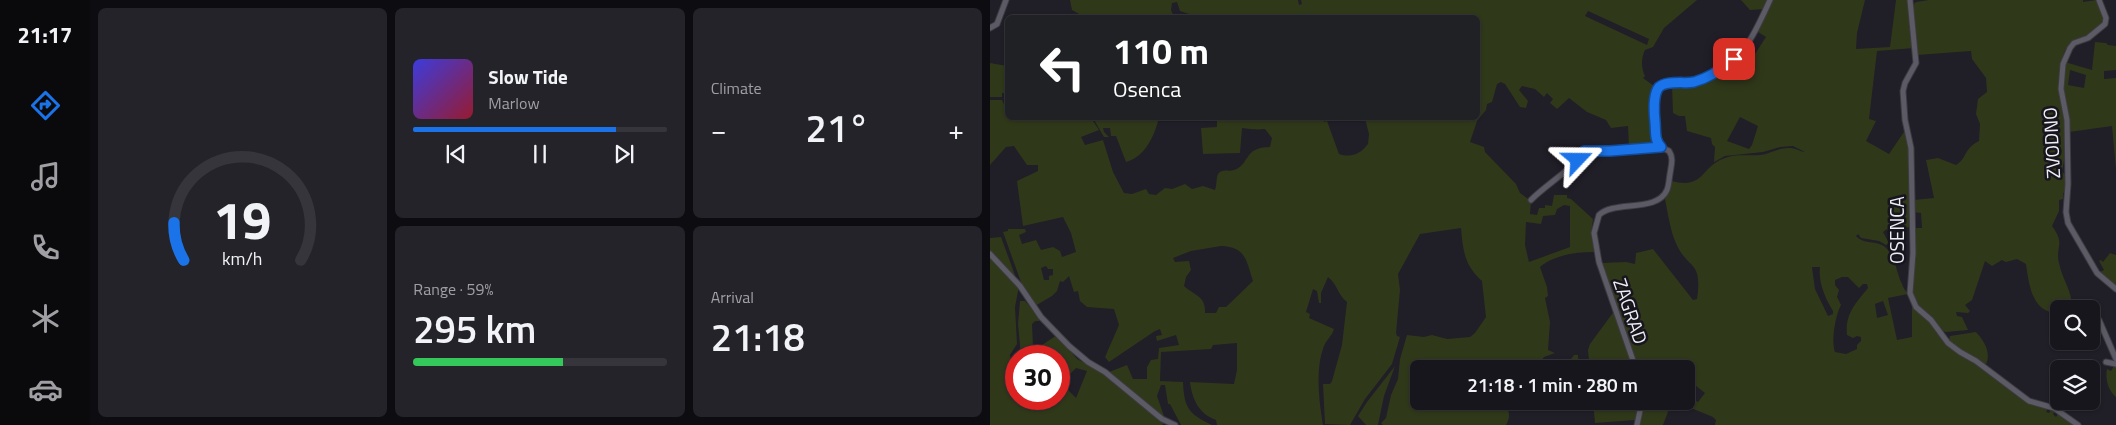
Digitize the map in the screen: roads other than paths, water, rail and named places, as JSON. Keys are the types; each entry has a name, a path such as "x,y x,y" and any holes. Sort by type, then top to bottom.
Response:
{"street":[{"path":"990,28 998,24 1006,0"},
{"path":"1531,200 1559,175 1572,167 1584,151 1661,147 1656,138 1656,92 1665,84 1693,82 1705,78 1734,59 1756,33 1770,0"},
{"name":"OSENCA","path":"1910,0 1916,63 1905,83 1903,103 1911,148 1913,236 1911,299 1916,307 1931,320 1948,343 2005,381 2020,396 2054,408 2078,425"},
{"name":"ZVODNO","path":"2099,0 2106,18 2105,24 2088,38 2070,48 2063,64 2061,89 2067,120 2068,184 2066,212 2068,223 2090,263 2097,273 2116,289"},
{"name":"ZAGRAD","path":"1633,360 1599,262 1594,233 1599,215 1611,207 1634,206 1663,196 1667,190 1672,155 1661,147"},
{"path":"990,254 1020,286 1041,317 1069,346 1088,362 1105,372 1162,419 1175,425"},
{"path":"2100,322 2116,360"},
{"path":"2106,362 2116,364"},
{"path":"1637,425 1640,410"}]}
